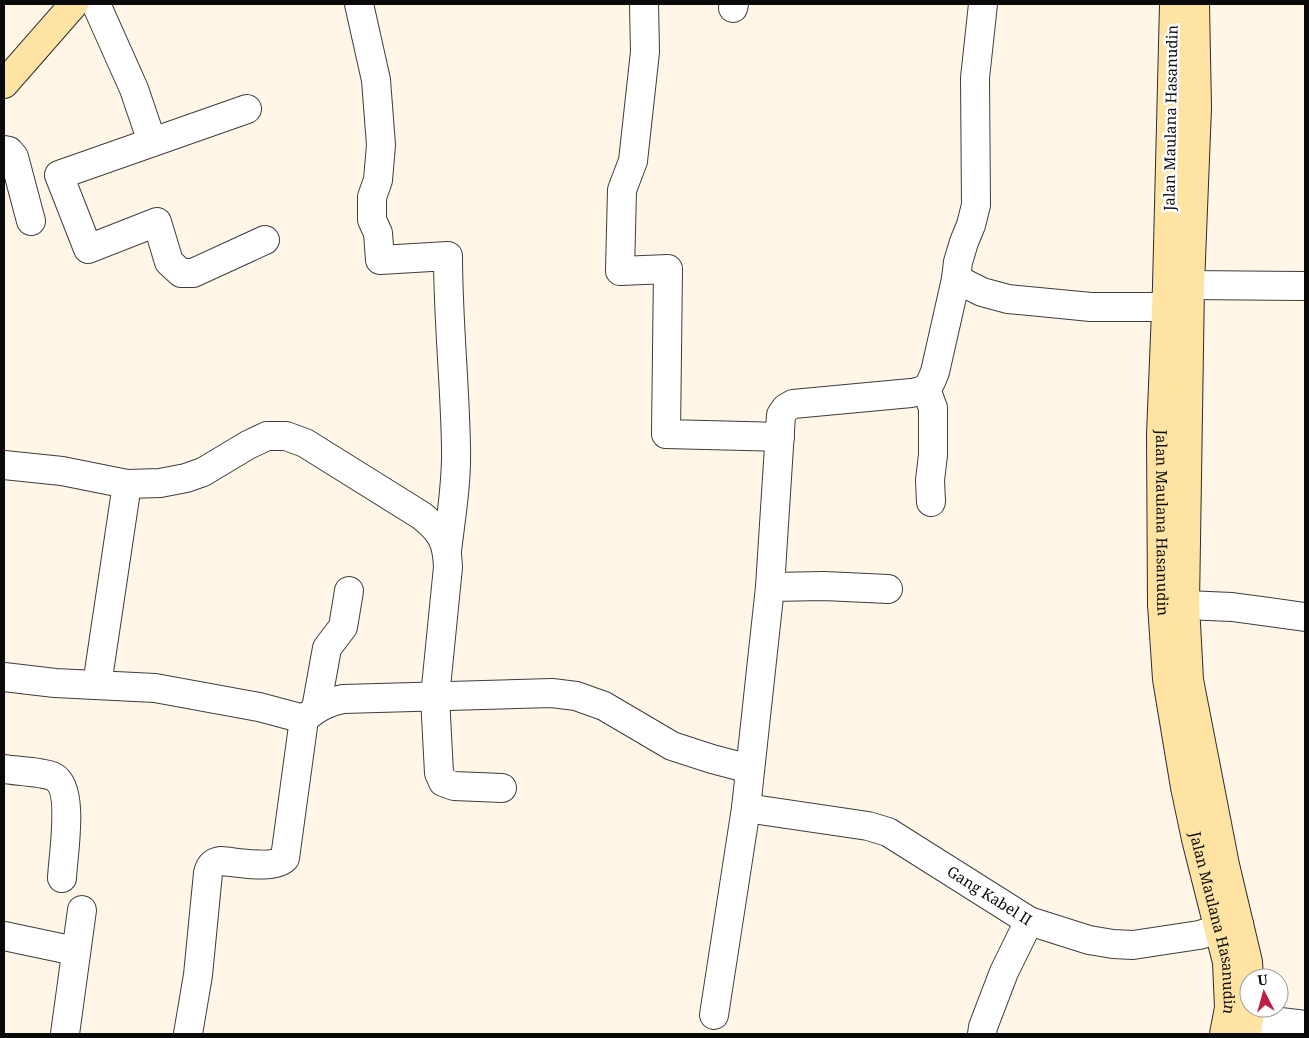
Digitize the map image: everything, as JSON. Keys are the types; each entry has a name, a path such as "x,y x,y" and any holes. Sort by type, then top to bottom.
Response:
{"street":[{"path":"4,84 74,4"},
{"path":"96,4 134,90 152,142"},
{"path":"359,4 376,80 381,144 378,180 372,197 372,220 378,233 380,260 448,256 448,297 453,359 456,450 448,568 435,697 439,773 443,782 454,786 502,788"},
{"path":"644,4 645,52 633,161 622,190 620,271 668,269 666,434 780,437"},
{"path":"714,1015 746,808 770,587 783,411 793,404 911,393 926,389 930,385 935,372 956,279 958,262 972,225 976,205 975,78 983,4"},
{"name":"Jalan Maulana Hasanudin","path":"1174,4 1156,307 1162,435 1183,605"},
{"name":"Jalan Maulana Hasanudin","path":"1195,4 1197,108 1190,285 1183,605 1167,679 1196,839 1227,962 1228,1008 1224,1034"},
{"path":"247,109 59,174 88,249 157,222 169,262 181,273 193,273 265,240"},
{"path":"4,150 10,151 14,157 32,221"},
{"path":"956,279 982,292 1008,299 1091,307 1156,307"},
{"path":"1190,285 1305,286"},
{"path":"926,389 933,408 931,502"},
{"path":"4,465 62,471 127,484 160,483 186,478 203,472 267,436 286,436 305,443 422,516 433,524 443,537 448,551"},
{"path":"97,685 127,484"},
{"path":"770,587 824,586 888,589"},
{"path":"188,1034 198,975 210,865 215,861 222,861 273,865 285,858 310,714 327,648 343,627 349,591"},
{"path":"1183,605 1232,606 1305,617"},
{"path":"4,677 55,683 155,688 259,707 310,714 329,701 343,699 552,693 576,696 604,706 672,746 750,769"},
{"path":"4,769 52,776 60,781 65,792 67,811 62,878"},
{"name":"Gang Kabel II","path":"746,808 868,826 888,832 1029,920 1089,940 1133,945 1219,930"},
{"path":"65,1034 82,910"},
{"path":"982,1034 1004,972 1029,920"},
{"name":"Jalan Maulana Hasanudin","path":"1219,930 1248,962 1249,968"},
{"path":"4,936 75,951"},
{"path":"1249,1020 1305,1026"}]}
